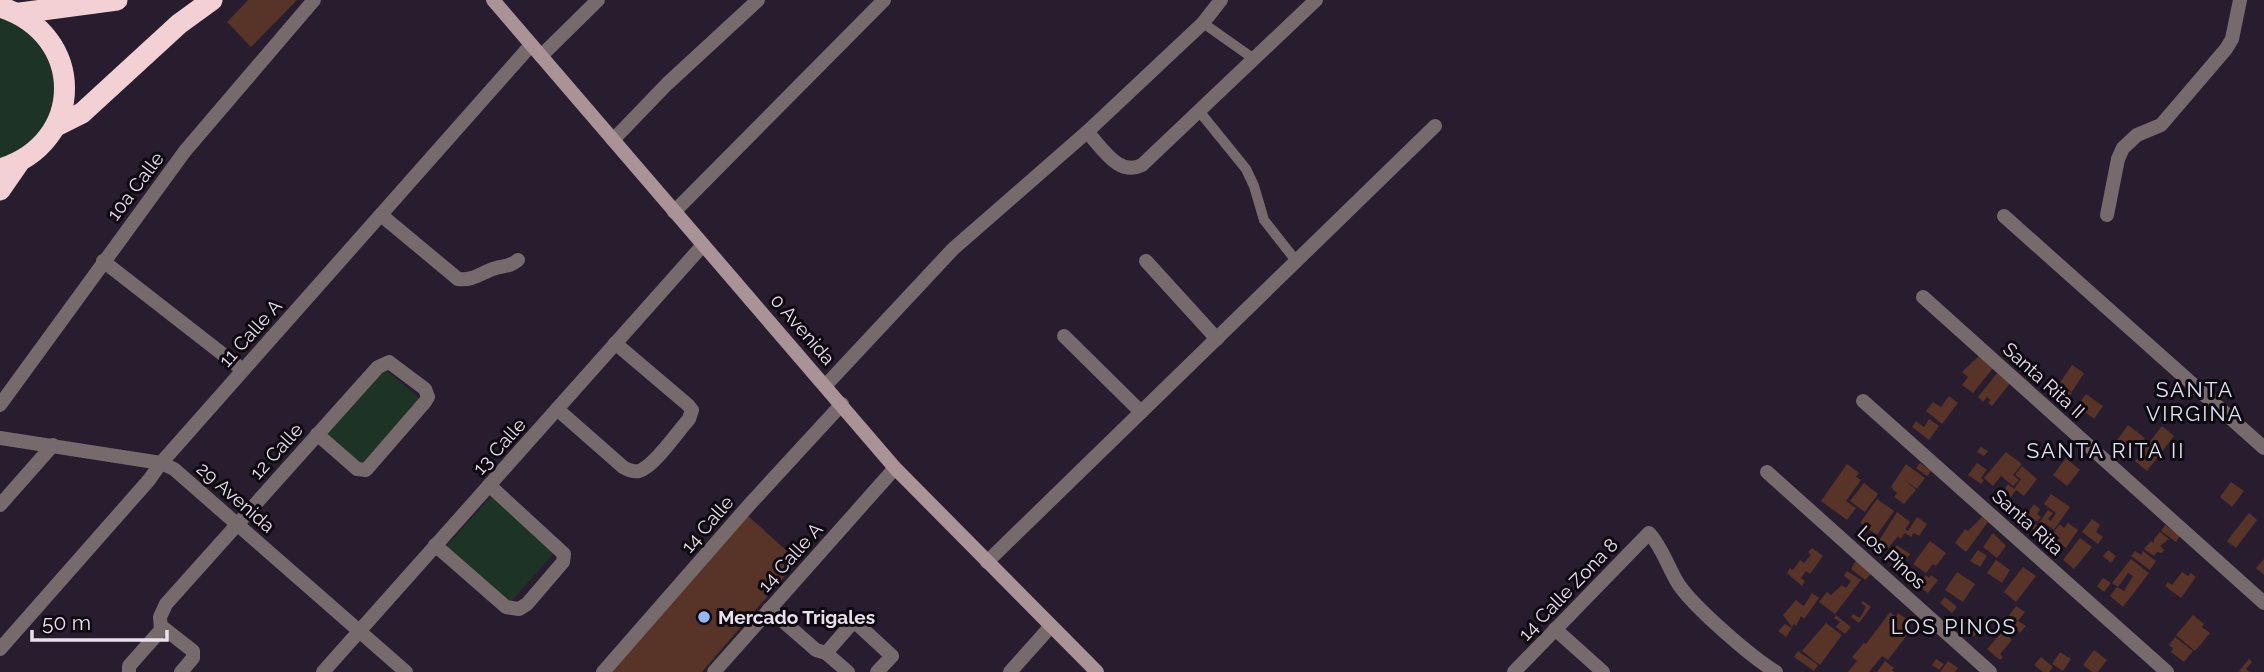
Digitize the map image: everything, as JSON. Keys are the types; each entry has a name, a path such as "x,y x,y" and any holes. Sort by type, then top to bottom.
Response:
{"highway":[{"path":"10,10 117,0"},
{"path":"56,125 82,113 179,24 212,0"},
{"path":"0,190 9,167 41,147 56,125 64,101 64,75 55,50 40,29 10,10"}],"street":[{"name":"10a Calle","path":"0,405 185,151 314,0"},
{"name":"0 Avenida","path":"493,0 895,468 1097,672"},
{"name":"11 Calle A","path":"0,649 381,215 536,50 598,0"},
{"path":"613,140 677,75 758,0"},
{"path":"674,212 884,0"},
{"path":"826,385 953,249 1087,132 1203,23 1221,0"},
{"path":"1087,132 1121,167 1134,169 1148,159 1315,0"},
{"path":"2107,215 2118,159 2123,148 2137,135 2161,125 2226,49 2232,39 2240,0"},
{"path":"987,562 1435,126"},
{"path":"381,215 450,274 466,280 518,260"},
{"path":"2004,216 2264,448"},
{"name":"13 Calle","path":"323,672 703,244"},
{"path":"103,261 243,370"},
{"path":"1146,261 1217,339"},
{"name":"Santa Rita II","path":"1923,297 2264,603"},
{"path":"1064,336 1141,412"},
{"path":"557,409 623,467 638,471 650,464 689,419 692,410 615,343"},
{"name":"12 Calle","path":"128,671 161,626 160,617 166,604 317,434 378,367 387,362 392,363 427,394 425,402 368,468 363,470 356,469 317,434"},
{"name":"Santa Rita","path":"1863,401 2167,672"},
{"name":"14 Calle","path":"603,672 750,504 842,404"},
{"name":"29 Avenida","path":"0,438 161,463 186,478 407,672"},
{"path":"0,505 53,446"},
{"name":"14 Calle A","path":"714,672 895,468"},
{"name":"Los Pinos","path":"1767,472 1990,672"},
{"path":"435,545 502,604 514,609 527,604 563,562 563,552 489,485"},
{"name":"14 Calle Zona 8","path":"1514,672 1649,533 1658,543 1680,586 1721,627 1759,661 1776,672"},
{"path":"769,609 816,650 827,653 848,672"},
{"path":"827,653 854,621 892,656 877,672"},
{"path":"161,626 194,653 181,672"},
{"path":"1010,672 1051,626"},
{"path":"1555,629 1603,672"}],"lane":[{"path":"1203,23 1254,59"},
{"path":"1199,111 1246,169 1264,220 1297,262"}],"green space":[{"path":"0,16 26,28 53,65 57,88 53,112 42,133 23,150 0,160"},
{"path":"384,368 420,399 362,467 326,435"},
{"path":"492,495 556,551 509,604 445,548"}],"building":[{"path":"248,0 297,0 251,47 227,22"},
{"path":"1980,355 1994,367 1973,393 1962,385 1968,377 1962,372"},
{"path":"2072,365 2084,373 2072,392 2059,384"},
{"path":"1998,372 2011,382 1992,406 1987,397 1983,402 1978,397"},
{"path":"2065,388 2072,393 2064,403 2049,392 2052,389 2056,393 2059,389 2063,392"},
{"path":"2086,394 2103,406 2094,419 2077,406"},
{"path":"1949,396 1958,403 1942,424 1926,411 1933,402 1941,407"},
{"path":"1929,419 1939,426 1929,440 1912,427 1916,421 1924,427"},
{"path":"2128,425 2145,438 2137,448 2131,443 2125,450 2115,443"},
{"path":"2162,426 2174,436 2147,471 2135,461"},
{"path":"1981,447 1988,451 1984,456 1977,452"},
{"path":"2006,452 2022,464 2013,475 2019,480 2013,486 2001,476 1993,486 1984,478"},
{"path":"2066,458 2080,470 2067,486 2053,475"},
{"path":"1920,463 1931,471 1927,476 1916,468"},
{"path":"1977,463 1987,470 1981,478 1984,480 1981,484 1968,475"},
{"path":"1847,464 1859,473 1856,477 1861,480 1846,501 1856,508 1847,520 1821,501"},
{"path":"1906,464 1925,478 1917,489 1905,480 1916,490 1904,504 1894,497 1897,493 1891,487"},
{"path":"2022,466 2037,479 2024,496 2016,490 2011,497 2003,491 2008,484 2014,489 2021,479 2015,475"},
{"path":"2231,482 2244,491 2232,507 2220,497"},
{"path":"1864,483 1878,494 1865,512 1850,501"},
{"path":"2051,494 2070,507 2054,530 2045,523 2043,526 2039,523 2048,510 2053,513 2048,519 2051,521 2056,513 2044,504"},
{"path":"1877,499 1894,511 1877,535 1860,523"},
{"path":"2034,504 2040,509 2037,514 2041,517 2037,522 2034,519 2031,524 2023,519"},
{"path":"1897,512 1910,522 1905,529 1908,531 1917,517 1927,524 1919,536 1914,533 1911,537 1905,533 1901,539 1898,536 1886,551 1877,544"},
{"path":"2249,513 2257,520 2236,548 2227,541"},
{"name":"Mercado Trigales","path":"746,514 798,561 702,672 609,672"},
{"path":"1982,517 1988,522 1966,552 1955,543 1965,529 1968,531"},
{"path":"2092,519 2100,525 2096,532 2103,537 2098,544 2082,532"},
{"path":"2034,523 2042,529 2039,533 2031,528"},
{"path":"2068,523 2078,530 2066,548 2057,541 2060,538 2053,533 2060,524 2064,528"},
{"path":"2165,525 2180,536 2176,542 2161,531"},
{"path":"2160,532 2169,539 2160,546 2164,550 2162,553 2157,552 2154,556 2144,549 2151,541 2154,543"},
{"path":"1993,533 2006,546 1997,558 1983,547"},
{"path":"2080,538 2092,547 2074,569 2063,560"},
{"path":"1930,541 1946,553 1936,566 1933,564 1926,573 1913,564"},
{"path":"1897,545 1910,554 1900,567 1888,558"},
{"path":"1812,548 1823,556 1810,574 1806,571 1801,578 1805,581 1802,586 1787,573 1790,568 1793,570 1800,560 1804,563 1811,555 1808,552"},
{"path":"1978,550 1987,556 1980,567 1970,561"},
{"path":"2108,550 2116,556 2111,563 2103,556"},
{"path":"2135,551 2141,555 2143,551 2156,561 2150,570 2131,556"},
{"path":"2131,559 2149,573 2123,607 2110,596 2117,587 2124,591 2133,576 2128,573 2118,587 2112,583"},
{"path":"2264,559 2264,575 2256,568"},
{"path":"1856,560 1872,573 1865,580 1851,569"},
{"path":"1996,560 2010,570 2002,583 1987,573"},
{"path":"2023,567 2036,576 2016,602 2004,592"},
{"path":"1847,571 1861,580 1835,614 1819,602 1827,592 1831,595 1842,585 1846,588 1851,581 1844,576"},
{"path":"1957,572 1975,584 1963,602 1945,590"},
{"path":"2182,572 2196,577 2181,598 2165,586 2168,582 2172,585"},
{"path":"1926,575 1938,580 1928,593 1918,586"},
{"path":"2103,578 2111,583 2104,592 2097,586"},
{"path":"1812,593 1819,598 1804,619 1801,616 1796,626 1794,624 1792,627 1783,615 1796,600 1804,606"},
{"path":"1945,597 1957,607 1952,613 1940,603"},
{"path":"1863,601 1871,607 1859,623 1851,617 1853,614 1860,618 1866,607 1861,603"},
{"path":"2016,606 2025,612 2018,621 2026,626 2020,633 2011,626 2014,621 2008,617"},
{"path":"1890,612 1896,617 1898,613 1908,620 1904,626 1910,631 1888,660 1882,656 1869,672 1848,672 1857,661 1852,657 1866,644"},
{"path":"1836,615 1851,627 1845,634 1836,627 1840,622 1834,618"},
{"path":"2193,615 2210,633 2195,651 2176,635"},
{"path":"1978,618 1984,622 1974,637 1968,632"},
{"path":"1826,623 1842,635 1820,665 1802,651"},
{"path":"1785,624 1792,628 1786,637 1778,631"},
{"path":"2003,631 2012,640 2000,654 2003,657 2000,660 1987,649"},
{"path":"2175,637 2193,651 2184,662 2171,652 2173,648 2169,645"},
{"path":"2094,650 2107,660 2098,672 2092,672 2083,665"},
{"path":"1798,651 1818,665 1814,671 1794,657"},
{"path":"2060,652 2071,659 2063,671 2052,664"},
{"path":"2041,657 2053,667 2049,672 2043,672 2034,665"},
{"path":"1936,659 1944,664 1939,670 1932,665"},
{"path":"2249,659 2252,662 2246,669 2250,672 2239,671"},
{"path":"1885,661 1894,668 1892,670 1895,672 1877,672"},
{"path":"1948,661 1958,668 1955,672 1940,672"}],"place":[{"name":"Mercado Trigales","path":"704,617"}],"district":[{"name":"SANTA VIRGINA","path":"2195,402"},
{"name":"SANTA RITA II","path":"2106,451"},
{"name":"LOS PINOS","path":"1954,627"}]}
